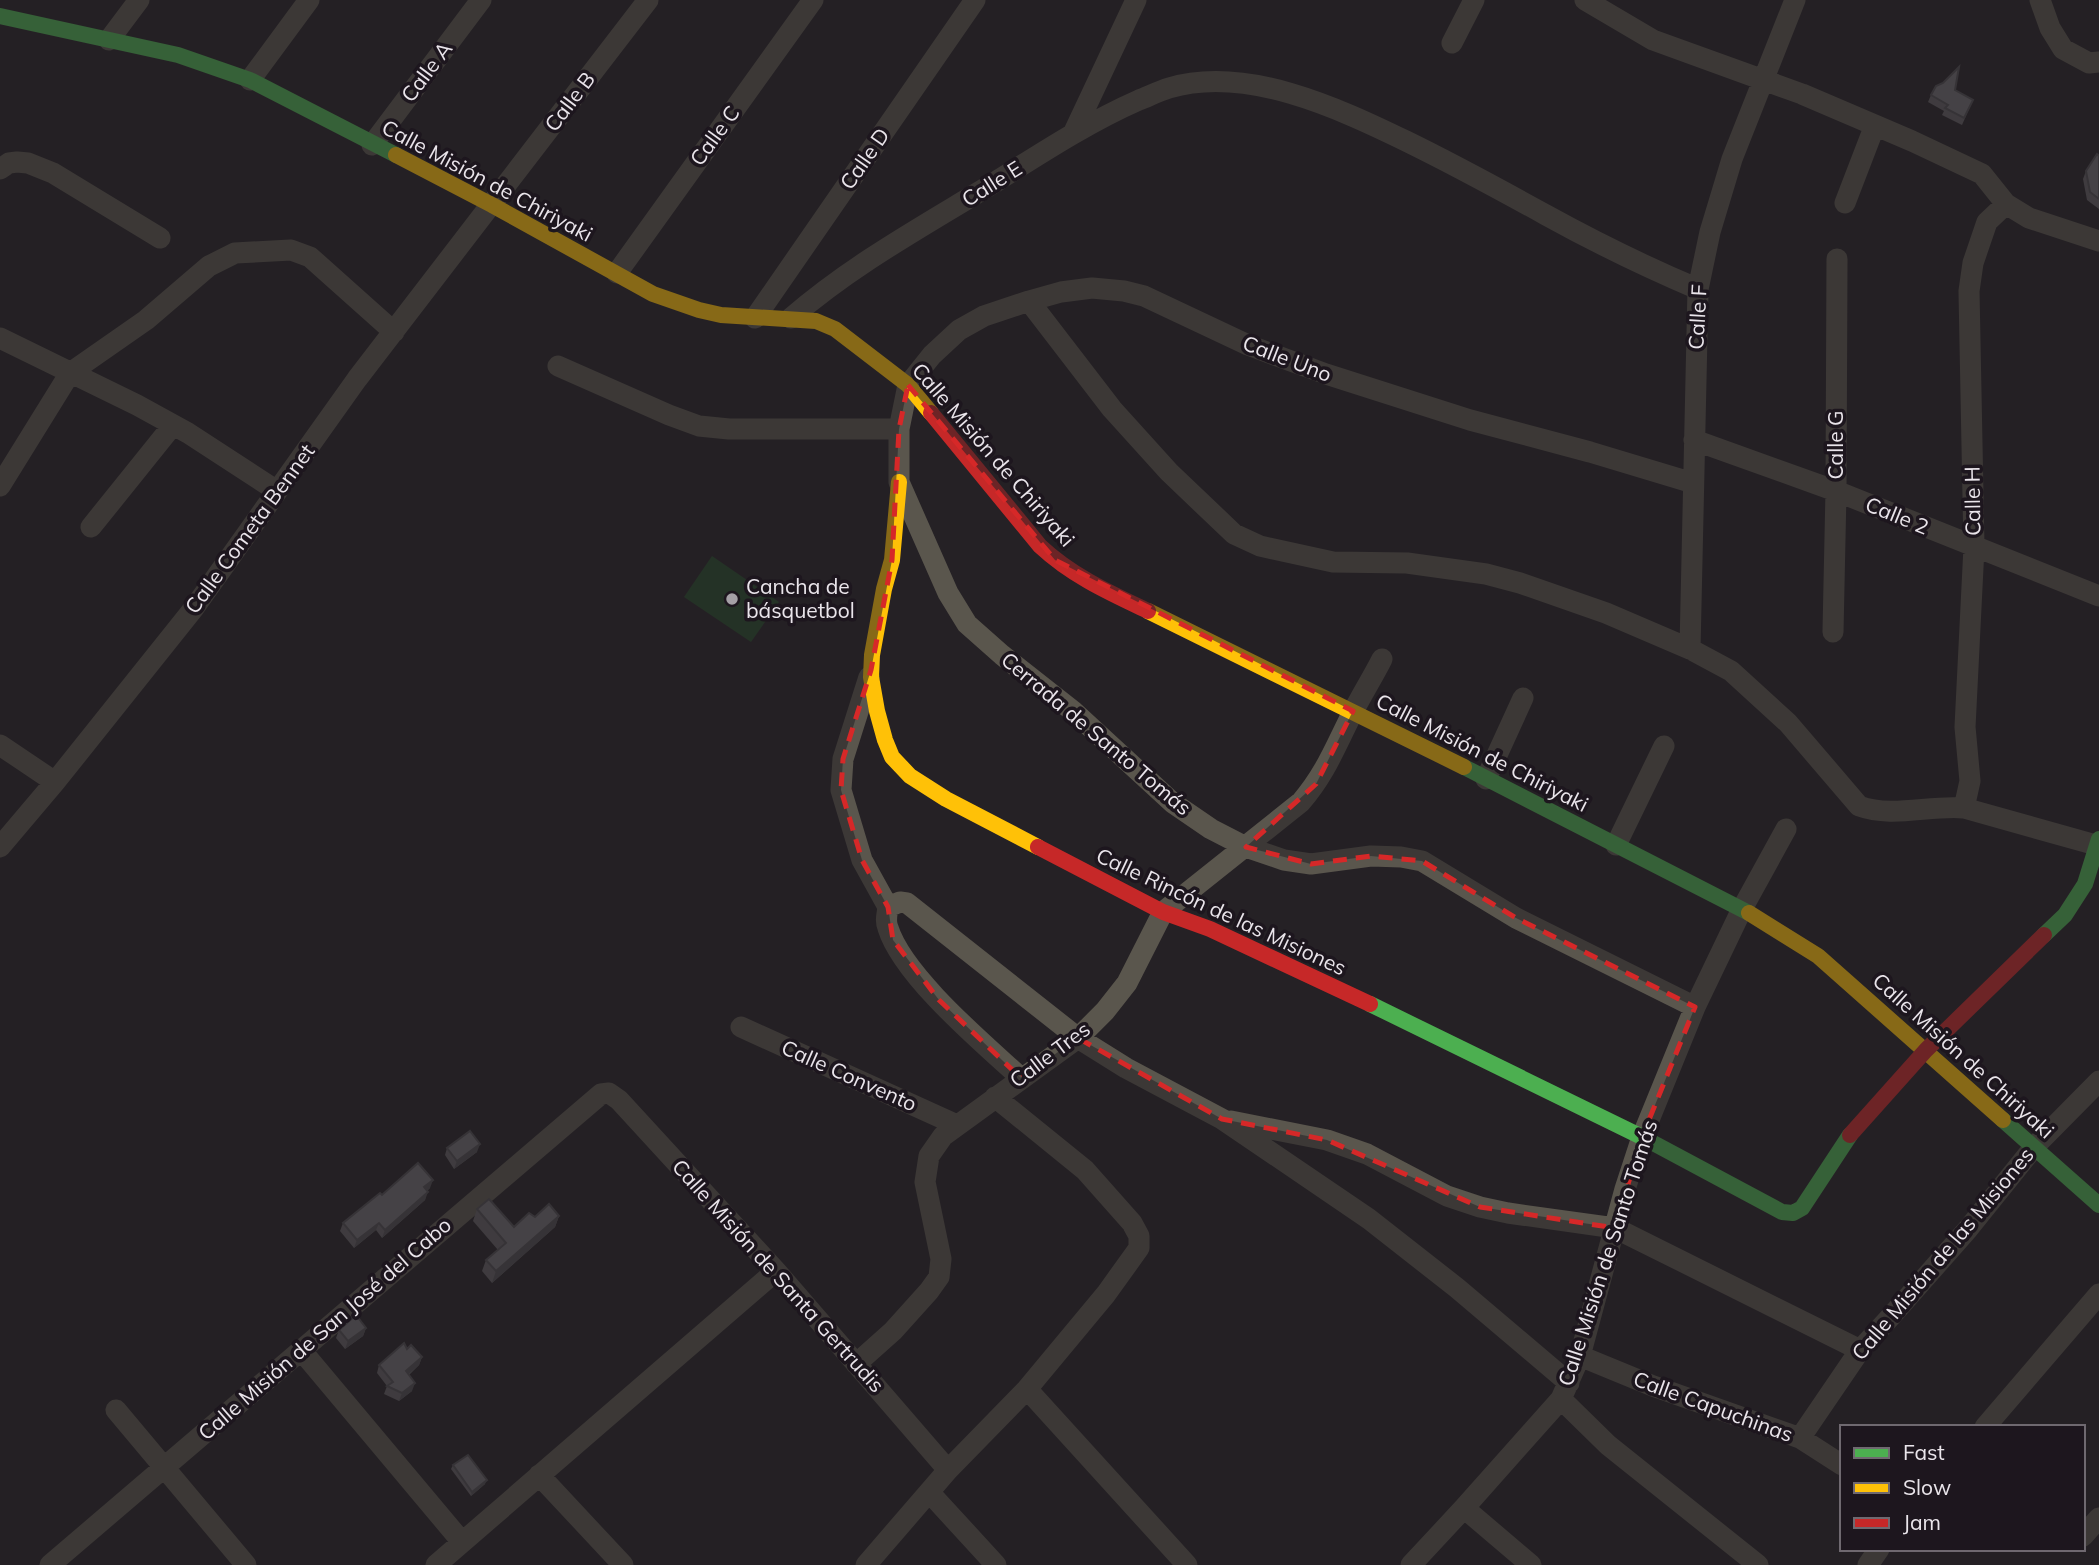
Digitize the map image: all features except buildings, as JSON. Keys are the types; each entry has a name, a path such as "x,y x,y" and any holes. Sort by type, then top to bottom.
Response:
{"street":[{"path":"109,40 139,0"},
{"path":"250,80 309,0"},
{"name":"Calle A","path":"372,145 481,0"},
{"name":"Calle B","path":"492,205 648,0"},
{"name":"Calle C","path":"617,273 813,0"},
{"name":"Calle D","path":"755,318 975,0"},
{"path":"1073,134 1136,0"},
{"path":"1452,43 1474,0"},
{"path":"1585,0 1653,40 1802,94 1912,141 1982,174 2006,204 2029,218 2099,241"},
{"name":"Calle F","path":"1690,649 1698,289 1710,232 1732,159 1796,0"},
{"path":"2040,0 2050,28 2063,49 2089,62 2099,62"},
{"name":"Calle Misión de Chiriyaki","path":"0,16 178,55 250,80 492,205 653,294 722,315 816,321 835,329 908,385 1055,561 1090,583 1353,711 1742,909 1818,956 2099,1205"},
{"name":"Calle E","path":"791,318 841,278 1073,134 1124,107 1169,88 1200,82 1231,82 1283,90 1327,104 1467,171 1645,266 1698,289"},
{"path":"1846,203 1875,125"},
{"path":"0,170 9,163 17,162 28,163 53,173 160,238"},
{"name":"Calle H","path":"1964,808 1970,781 1965,727 1974,547 1969,291 1973,263 1987,222 2006,204"},
{"name":"Calle Cometa Bennet","path":"0,848 194,608 357,379 492,205"},
{"path":"0,486 70,373 146,320 209,266 236,253 291,250 310,257 394,332"},
{"name":"Calle G","path":"1833,632 1837,259"},
{"name":"Calle Uno","path":"908,385 932,355 958,330 984,316 1061,292 1092,288 1144,296 1248,345 1326,374 1470,420 1693,483"},
{"path":"1029,301 1088,379 1144,445 1216,519 1244,540 1333,562 1407,563 1486,574 1606,613 1690,649 1731,671 1788,723 1859,806 1889,811 1943,806 1964,808 2098,843 2085,884 2065,915 1926,1050"},
{"path":"0,338 173,425 277,491"},
{"path":"558,366 699,426 729,429 899,429"},
{"name":"Cerrada de Santo Tomás","path":"908,385 899,429 899,482 947,593 967,624 1081,718 1173,803 1211,829 1246,847 1284,860 1311,864 1371,856 1422,861 1516,918 1695,1007"},
{"path":"91,527 173,425"},
{"name":"Calle 2","path":"1694,440 1836,491 2099,596"},
{"name":"Calle Rincón de las Misiones","path":"899,482 892,560 872,655 871,670 877,711 892,757 910,776 946,799 1163,912 1210,929 1642,1137 1782,1212 1793,1213 1802,1208 1855,1127 1926,1050"},
{"name":"Calle Tres","path":"856,1364 893,1331 939,1277 940,1259 925,1181 929,1156 943,1136 1078,1038 1105,1011 1127,983 1163,912 1301,802 1330,762 1353,711 1382,659"},
{"path":"871,670 843,759 841,790 862,860 888,907 888,928 915,973 971,1032 1021,1078"},
{"path":"1486,779 1523,698"},
{"path":"0,745 55,782"},
{"path":"1616,845 1664,746"},
{"name":"Calle Misión de Santo Tomás","path":"1411,1565 1565,1391 1580,1356 1625,1189 1642,1137 1695,1007 1742,909 1786,829"},
{"path":"888,907 900,902 907,903 1078,1038 1136,1074 1222,1119 1369,1219 1457,1288 1565,1391 1608,1445 1758,1565"},
{"name":"Calle Convento","path":"741,1027 957,1125"},
{"name":"Calle Misión de las Misiones","path":"1800,1438 1860,1350 1968,1229 2034,1147 2099,1081"},
{"name":"Calle Misión de Santa Gertrudis","path":"601,1094 609,1093 620,1100 776,1271 948,1470"},
{"name":"Calle Misión de San José del Cabo","path":"58,1562 164,1467 601,1094"},
{"path":"866,1565 948,1470 1027,1389 1106,1294 1139,1248 1139,1236 1132,1223 1085,1171 995,1097"},
{"path":"1222,1119 1326,1140 1367,1154 1447,1196 1480,1207 1615,1228 1860,1350"},
{"path":"436,1565 776,1271"},
{"path":"1987,1425 2099,1294"},
{"path":"301,1350 462,1542"},
{"name":"Calle Capuchinas","path":"1580,1356 1653,1386 1800,1438 1840,1464"},
{"path":"1027,1389 1187,1565"},
{"path":"116,1409 246,1565"},
{"path":"539,1475 623,1565"},
{"path":"929,1492 996,1565"},
{"path":"1464,1508 1531,1565"},
{"path":"2085,1534 2099,1518"}],"highlighted area":[{"path":"908,385 1055,560 1353,711 1316,784 1246,847 1311,864 1371,856 1422,861 1516,918 1695,1007 1642,1137 1615,1228 1480,1207 1327,1140 1222,1119 1078,1038 1021,1078 939,1000 893,940 888,907 862,860 841,790 843,759 871,670 892,560 899,429"}],"green space":[{"name":"Cancha de básquetbol","path":"712,556 779,602 751,642 684,597"}],"traffic: fast":[{"path":"0,16 178,55 250,80 396,155"},
{"path":"1464,767 1749,913"},
{"path":"2044,935 2065,915 2085,884 2099,839"},
{"path":"1370,1004 1642,1137 1782,1212 1793,1213 1802,1208 1850,1135"},
{"path":"2003,1120 2099,1205"}],"traffic: slow":[{"path":"396,155 653,294 721,315 816,321 835,329 908,385 931,413"},
{"path":"899,482 892,560 872,655 871,677 885,740 892,757 910,776 946,799 1038,847"},
{"path":"1148,611 1464,767"},
{"path":"1749,913 1818,956 2003,1120"}],"traffic: jam":[{"path":"931,413 1040,546 1052,557 1078,575 1148,611"},
{"path":"1038,847 1163,912 1210,929 1370,1004"},
{"path":"1850,1135 1926,1050 2044,935"}],"place":[{"name":"Cancha de básquetbol","path":"732,599"}]}
